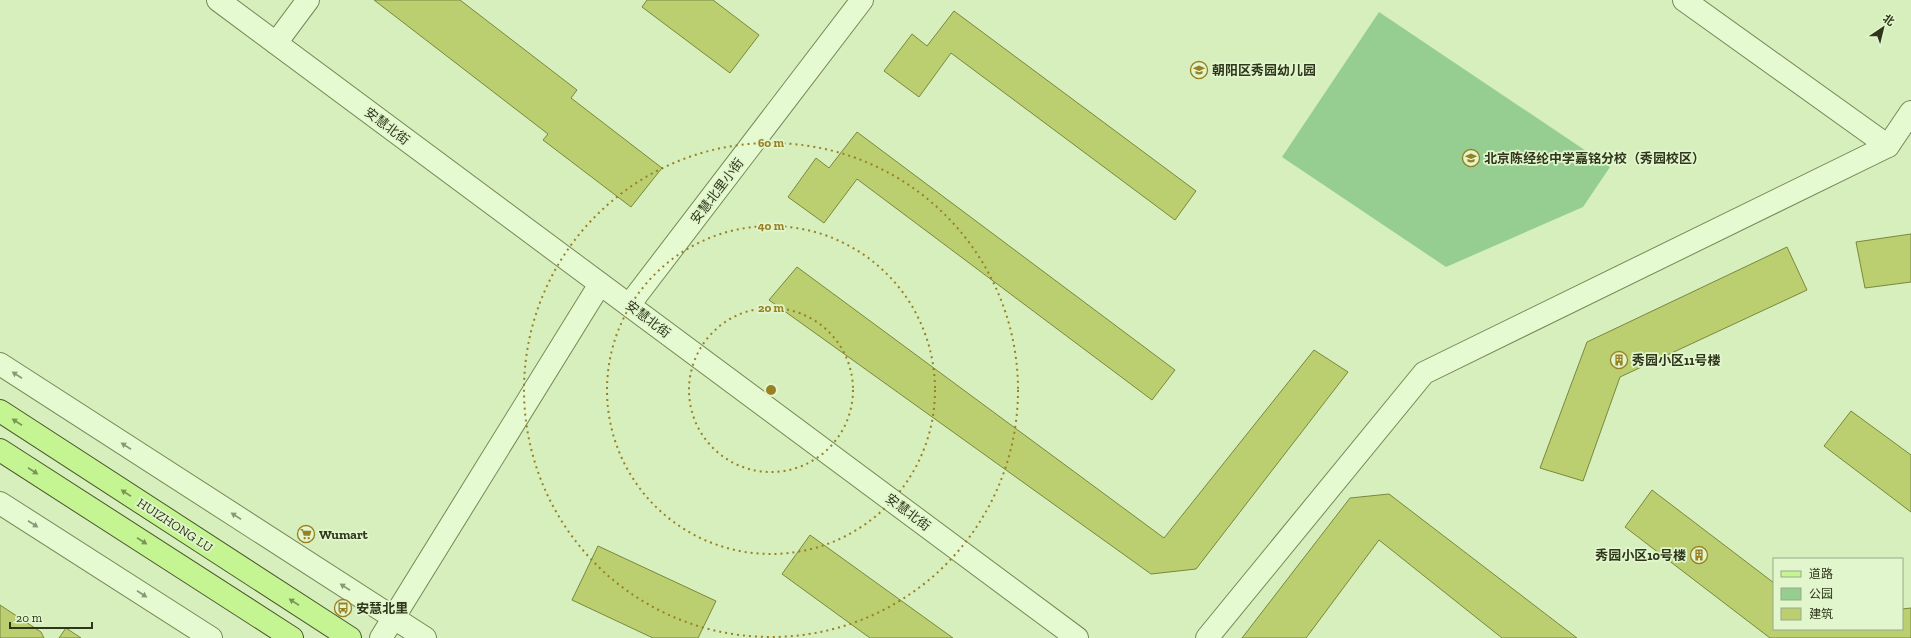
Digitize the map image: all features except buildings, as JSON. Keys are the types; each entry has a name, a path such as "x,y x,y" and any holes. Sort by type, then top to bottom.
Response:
{"main road":[{"name":"HUIZHONG LU","path":"0,411 350,638"},
{"path":"0,450 292,638"}],"street":[{"name":"安慧北街","path":"218,0 1076,638"},
{"path":"276,43 308,0"},
{"name":"安慧北里小街","path":"629,305 862,0"},
{"path":"1684,0 1888,146"},
{"path":"1207,638 1424,373 1888,146 1911,112"},
{"path":"381,638 600,284"},
{"path":"0,364 425,638"},
{"path":"0,503 211,638"}],"green space":[{"path":"1379,12 1610,167 1583,207 1446,267 1282,157"}],"place":[{"name":"朝阳区秀园幼儿园","path":"1199,70"},
{"name":"北京陈经纶中学嘉铭分校（秀园校区）","path":"1471,158"},
{"name":"秀园小区11号楼","path":"1619,360"},
{"name":"Wumart","path":"306,534"},
{"name":"秀园小区10号楼","path":"1699,555"},
{"name":"安慧北里","path":"343,608"}]}
